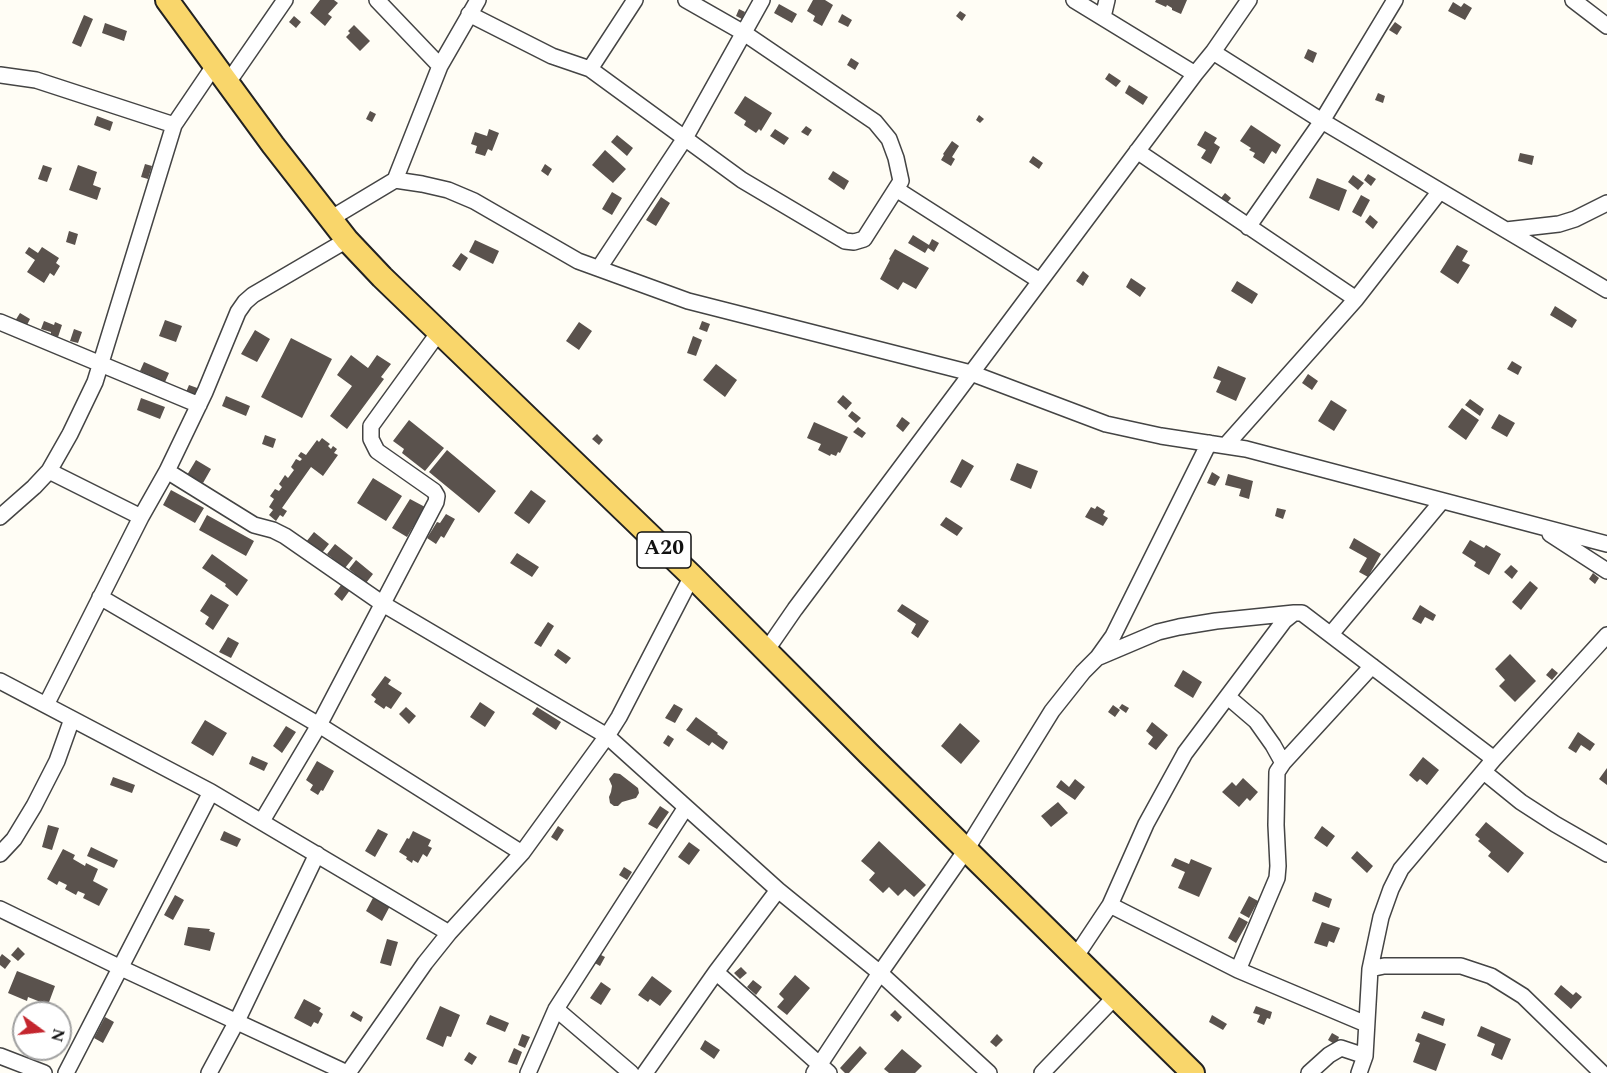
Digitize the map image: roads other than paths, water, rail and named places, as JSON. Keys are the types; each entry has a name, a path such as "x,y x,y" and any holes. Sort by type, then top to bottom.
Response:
{"main road":[{"name":"A20","path":"167,0 220,75 330,219 382,277 692,576 1193,1073"}],"street":[{"path":"0,517 49,471 95,382 174,124 285,0"},
{"path":"377,0 440,66"},
{"path":"330,219 395,180 440,66 478,0"},
{"path":"590,69 635,0"},
{"path":"469,14 552,56 590,69 742,180 845,241 854,242 864,238 901,182 889,139 875,122 744,33 686,0"},
{"path":"599,268 685,138 762,0"},
{"path":"1074,0 1195,74"},
{"path":"1103,17 1107,0"},
{"path":"766,651 1249,0"},
{"path":"1248,227 1322,121 1395,0"},
{"path":"1573,0 1607,26"},
{"path":"1212,52 1322,121 1607,290"},
{"path":"0,75 36,80 174,124"},
{"path":"1137,151 1356,299"},
{"path":"395,180 448,190 474,201 578,261 688,301 971,374 1106,424 1161,436 1246,449 1607,544"},
{"path":"896,189 1040,281"},
{"path":"1226,445 1356,299 1440,191"},
{"path":"1506,230 1559,224 1607,204"},
{"path":"46,705 141,517 167,471 199,405 238,312 245,302 254,296 347,240"},
{"path":"0,322 199,405"},
{"path":"262,821 319,725 436,502 437,496 434,491 377,451 370,439 371,426 439,332"},
{"path":"716,972 821,1070 880,973 966,850 1052,711 1113,636 1209,443"},
{"path":"49,471 141,517"},
{"path":"167,471 254,525 285,536 383,604 607,736 778,890 880,973 989,1073"},
{"path":"1331,634 1443,501"},
{"path":"1537,526 1607,571"},
{"path":"0,909 348,1073 425,963 449,933 522,853 607,736 692,576"},
{"path":"100,597 319,725 522,853"},
{"path":"1076,956 1110,905 1146,824 1185,753 1284,621 1294,613"},
{"path":"1098,657 1158,632 1179,627 1302,613 1494,759"},
{"path":"1359,1073 1365,1056 1370,969 1381,917 1395,878 1494,759 1607,635"},
{"path":"1238,970 1277,878 1277,772 1372,666"},
{"path":"0,681 211,792 449,933"},
{"path":"1228,696 1256,722 1283,763"},
{"path":"0,854 14,839 34,806 57,761 72,719"},
{"path":"1484,772 1521,802 1607,854"},
{"path":"66,1073 211,792"},
{"path":"528,1073 556,1009 686,807"},
{"path":"209,1073 237,1021 317,854"},
{"path":"645,1073 716,972 778,890"},
{"path":"1110,905 1238,970 1366,1024"},
{"path":"1370,969 1384,966 1461,966 1491,976 1522,996 1602,1073"},
{"path":"1042,1073 1116,996"},
{"path":"556,1009 631,1073"},
{"path":"1309,1073 1329,1055 1341,1048 1365,1056"},
{"path":"0,1056 44,1073"}]}
